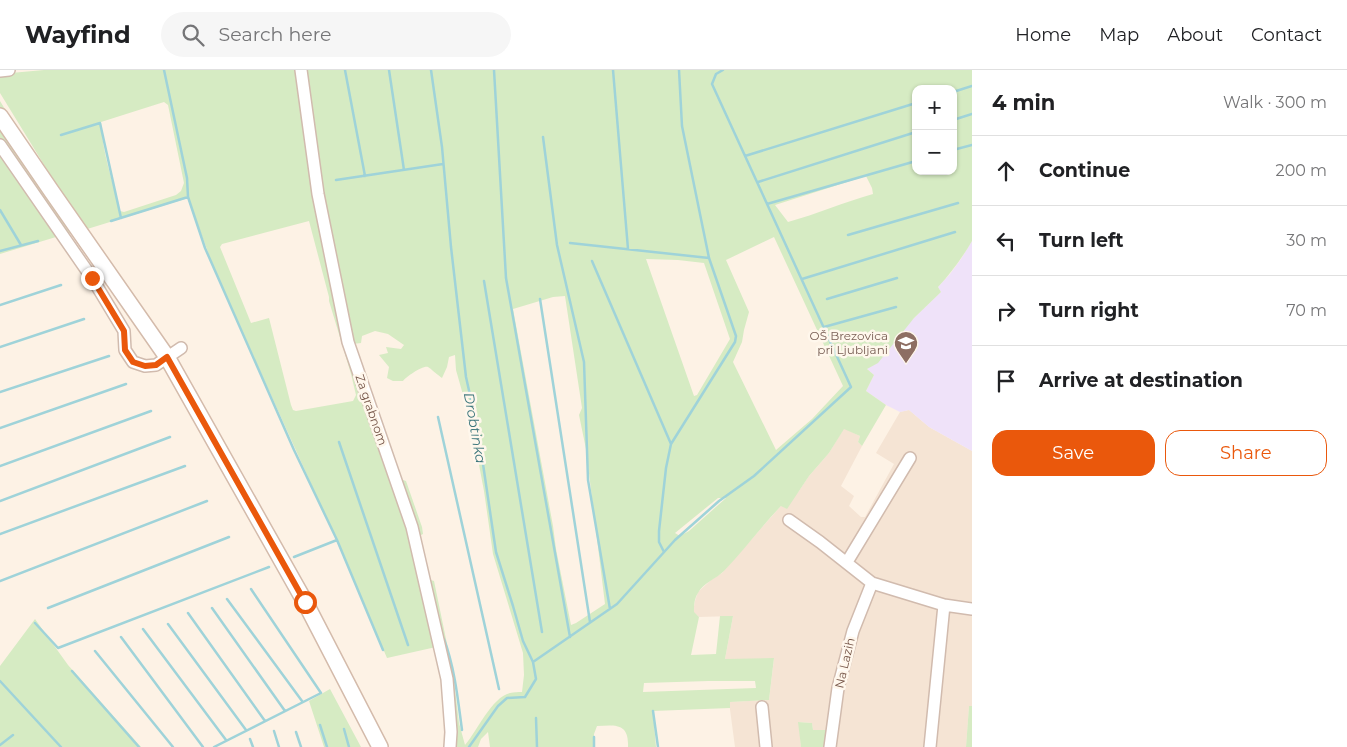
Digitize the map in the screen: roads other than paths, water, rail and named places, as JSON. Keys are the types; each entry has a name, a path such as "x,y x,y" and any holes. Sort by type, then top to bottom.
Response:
{"main road":[{"path":"0,116 167,357 305,602 380,747"}],"street":[{"path":"0,71 9,70"},
{"name":"Za grabnom","path":"301,70 318,194 348,342 412,527 448,679 450,747"},
{"path":"0,145 92,278 124,331 125,350 133,362 145,366 156,365 181,348"},
{"path":"847,562 910,458"},
{"path":"789,520 847,562 872,583 944,606 972,610"},
{"name":"Na Lazih","path":"830,747 838,688 853,631 872,583"},
{"path":"930,747 944,606"},
{"path":"762,707 766,747"}],"waterway":[{"path":"164,70 187,178 188,197 205,248 294,450 337,540 383,650"},
{"path":"345,70 365,176"},
{"path":"389,70 404,170"},
{"name":"Drobtinka","path":"431,70 442,147 466,377 476,422 496,552 523,641 533,662 536,679 525,697 507,698 498,706 469,747"},
{"path":"494,70 506,278 570,637"},
{"path":"613,70 628,249"},
{"path":"664,552 659,542 659,531 666,468 671,444 735,342 736,336 709,258 682,126 679,70"},
{"path":"533,662 617,604 675,540 719,501 754,476 851,387 712,84 716,74 723,70"},
{"path":"957,91 972,86"},
{"path":"745,156 912,104"},
{"path":"957,119 972,114"},
{"path":"61,135 100,123 121,218"},
{"path":"758,182 912,133"},
{"path":"543,137 557,245 584,362 588,480 610,609"},
{"path":"957,149 972,145"},
{"path":"767,204 912,162"},
{"path":"336,180 443,164"},
{"path":"111,221 188,197"},
{"path":"848,235 958,203"},
{"path":"0,210 21,245"},
{"path":"802,279 955,232"},
{"path":"0,251 38,241"},
{"path":"570,243 709,258"},
{"path":"592,261 671,444"},
{"path":"827,299 897,278"},
{"path":"484,281 542,632"},
{"path":"0,305 61,285"},
{"path":"540,299 590,622"},
{"path":"824,327 896,307"},
{"path":"0,347 84,319"},
{"path":"0,392 109,356"},
{"path":"0,428 126,384"},
{"path":"0,466 151,411"},
{"path":"438,417 499,689"},
{"path":"0,501 170,437"},
{"path":"339,442 408,645"},
{"path":"0,534 185,466"},
{"path":"0,581 207,501"},
{"path":"48,608 229,537"},
{"path":"294,557 337,540"},
{"path":"35,623 58,648 269,567"},
{"path":"214,747 321,693 251,589"},
{"path":"227,599 302,701"},
{"path":"212,608 285,711"},
{"path":"188,613 265,721"},
{"path":"168,624 246,730"},
{"path":"143,629 226,740"},
{"path":"121,637 203,747"},
{"path":"444,639 453,673 462,730"},
{"path":"95,651 173,747"},
{"path":"72,671 139,747"},
{"path":"0,681 61,747"},
{"path":"653,711 658,747"},
{"path":"536,718 537,747"},
{"path":"320,725 327,747"},
{"path":"344,729 349,747"},
{"path":"274,731 279,747"},
{"path":"296,732 301,747"},
{"path":"0,745 13,735"},
{"path":"594,737 594,747"},
{"path":"250,739 253,747"}],"place":[{"name":"OŠ Brezovica pri Ljubljani","path":"906,364"}]}
